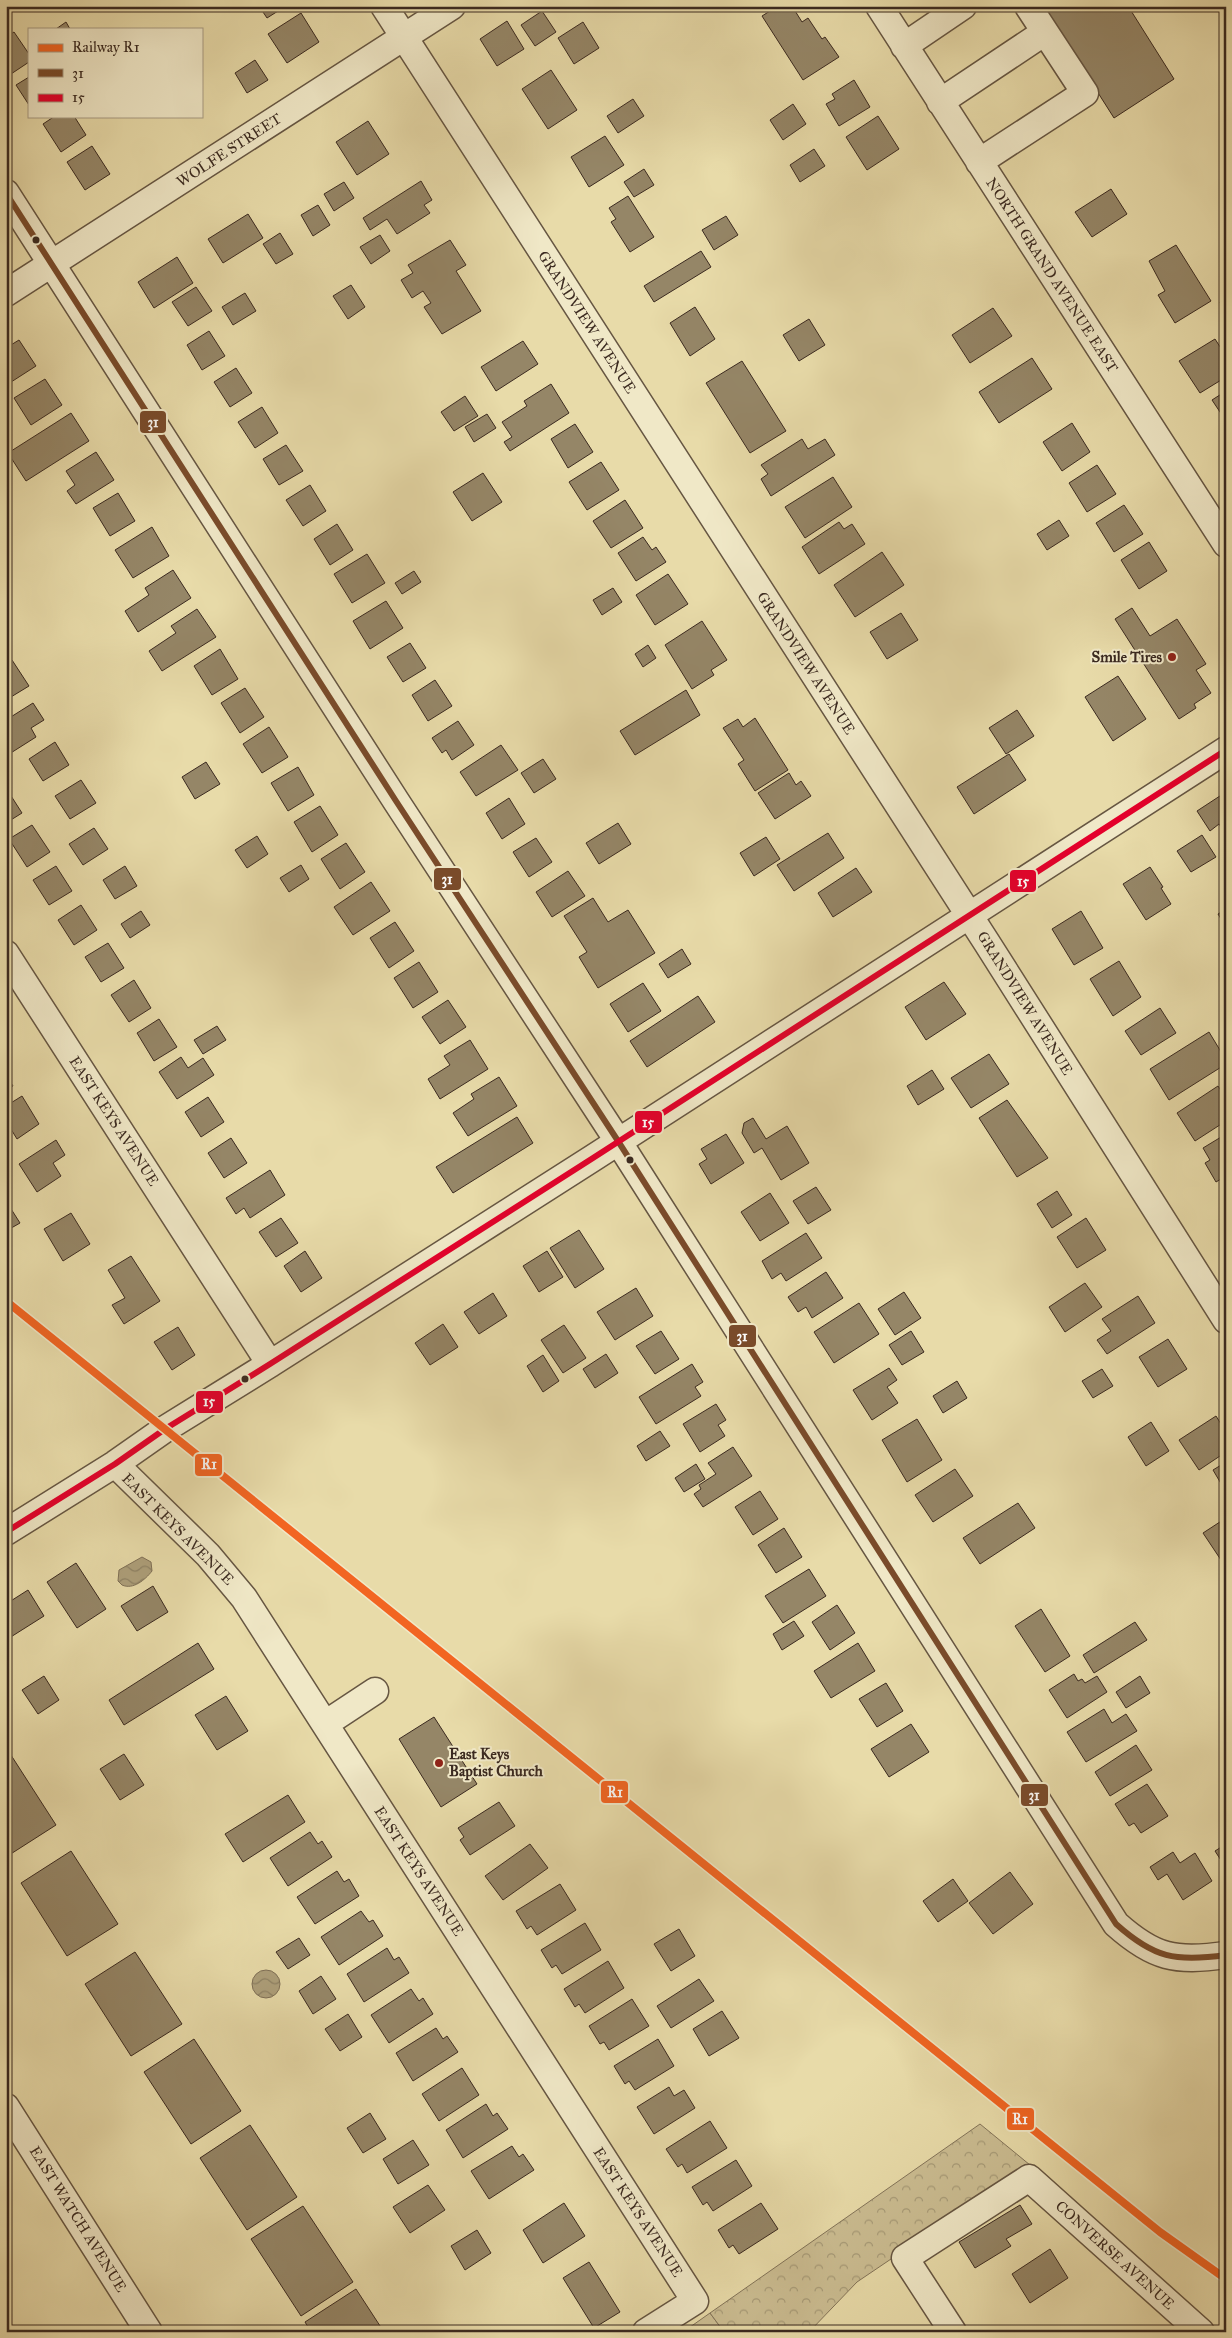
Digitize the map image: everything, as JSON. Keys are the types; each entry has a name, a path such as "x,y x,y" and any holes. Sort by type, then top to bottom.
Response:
{"street":[{"name":"GRANDVIEW AVENUE","path":"384,6 969,915 1226,1320"},
{"name":"WOLFE STREET","path":"6,293 452,6"},
{"name":"NORTH GRAND AVENUE EAST","path":"879,6 1226,544"},
{"path":"904,46 963,6"},
{"path":"979,162 1085,93 1028,6"},
{"path":"940,102 1045,32"},
{"path":"6,193 618,1141 1116,1924 1138,1943 1158,1953 1193,1960 1226,1955"},
{"path":"6,1532 115,1464 165,1428 270,1364 1226,750"},
{"name":"EAST KEYS AVENUE","path":"6,954 270,1364"},
{"name":"EAST KEYS AVENUE","path":"115,1464 230,1579 695,2301 646,2332"},
{"path":"325,1724 375,1691"},
{"name":"EAST WATCH AVENUE","path":"6,2107 149,2332"},
{"name":"CONVERSE AVENUE","path":"953,2332 905,2258 1029,2178 1201,2332"}],"green space":[{"path":"980,2124 1030,2165 857,2282 809,2332 724,2332 710,2313"},
{"path":"710,2313 724,2332 683,2332"}],"water":[{"path":"142,1557 151,1562 152,1571 146,1578 134,1585 122,1585 118,1581 119,1570"},
{"path":"266,1970 276,1974 280,1984 276,1994 266,1998 256,1994 252,1984 256,1974"}],"building":[{"path":"259,6 286,6 267,18"},
{"path":"778,6 792,6 802,22 808,18 822,39 825,37 839,57 803,80 762,16"},
{"path":"1043,6 1128,6 1174,79 1114,118"},
{"path":"542,11 556,32 535,46 521,25"},
{"path":"301,13 319,42 287,63 268,34"},
{"path":"507,21 524,49 497,66 480,39"},
{"path":"66,22 69,28 57,28"},
{"path":"583,22 599,48 574,64 558,38"},
{"path":"14,32 28,53 28,63 8,76 6,37"},
{"path":"255,60 268,80 247,93 235,73"},
{"path":"551,70 577,110 548,129 522,89"},
{"path":"28,78 28,103 16,85"},
{"path":"854,80 870,107 839,126 826,104 835,99 832,94"},
{"path":"633,99 644,116 618,133 607,116"},
{"path":"793,104 806,124 783,140 770,120"},
{"path":"878,116 899,149 867,170 846,137"},
{"path":"52,118 75,118 86,135 61,152 43,124"},
{"path":"368,121 389,154 357,175 336,142"},
{"path":"605,136 624,165 589,187 571,157"},
{"path":"92,146 110,174 85,190 67,162"},
{"path":"814,149 825,166 800,182 790,165"},
{"path":"644,169 654,185 634,197 624,182"},
{"path":"421,181 432,200 424,205 430,213 397,234 387,219 370,230 363,218"},
{"path":"344,182 354,198 334,211 324,194"},
{"path":"1111,189 1127,214 1092,237 1075,212"},
{"path":"628,196 654,237 630,252 611,222 616,219 609,208"},
{"path":"318,205 330,225 313,236 301,215"},
{"path":"248,214 263,238 223,263 208,239"},
{"path":"726,216 738,235 714,250 702,230"},
{"path":"280,233 293,254 276,264 263,244"},
{"path":"380,235 390,251 371,264 360,247"},
{"path":"450,240 466,265 456,271 481,311 442,334 424,307 431,303 423,291 412,298 401,280 413,273 408,265"},
{"path":"1176,245 1211,301 1175,323 1158,295 1165,291 1149,261"},
{"path":"701,251 711,267 654,302 644,286"},
{"path":"177,257 193,283 154,308 138,282"},
{"path":"351,285 365,307 348,319 333,296"},
{"path":"196,287 212,311 188,326 172,302"},
{"path":"245,293 256,311 233,325 222,307"},
{"path":"1226,298 1226,312 1220,302"},
{"path":"695,307 715,339 690,356 670,323"},
{"path":"993,308 1012,336 970,363 952,335"},
{"path":"809,319 825,345 799,361 783,335"},
{"path":"209,331 225,356 202,370 187,345"},
{"path":"1215,339 1226,356 1226,377 1200,393 1179,361"},
{"path":"19,340 36,366 8,384 6,381 6,348"},
{"path":"523,341 538,364 496,391 481,367"},
{"path":"1032,358 1052,389 999,423 979,392"},
{"path":"742,361 786,431 750,453 706,383"},
{"path":"236,368 252,393 230,407 214,382"},
{"path":"45,379 62,405 31,425 14,398"},
{"path":"551,384 569,413 510,451 504,442 512,437 502,422 527,406 524,401"},
{"path":"1226,391 1226,421 1212,400"},
{"path":"465,396 478,416 454,431 441,412"},
{"path":"262,407 278,433 255,448 238,422"},
{"path":"71,413 89,441 26,481 8,453"},
{"path":"487,414 496,428 474,442 465,427"},
{"path":"1072,423 1090,452 1062,471 1043,442"},
{"path":"575,424 593,452 568,468 551,439"},
{"path":"802,439 808,449 825,439 835,455 771,496 761,479 768,474 761,465"},
{"path":"286,445 303,471 279,485 263,459"},
{"path":"96,452 114,480 76,504 67,491 75,485 66,471"},
{"path":"601,462 619,490 587,510 569,482"},
{"path":"1097,465 1116,494 1087,512 1069,483"},
{"path":"483,473 502,502 472,521 453,492"},
{"path":"833,477 852,507 805,538 785,507"},
{"path":"310,485 326,511 303,526 286,500"},
{"path":"118,493 135,521 110,536 93,508"},
{"path":"625,500 643,528 611,548 593,521"},
{"path":"1124,505 1143,534 1114,552 1096,523"},
{"path":"1059,520 1069,536 1047,550 1037,534"},
{"path":"839,522 844,529 852,524 865,544 819,574 802,547"},
{"path":"337,524 353,550 330,565 314,539"},
{"path":"152,527 169,556 133,578 115,550"},
{"path":"643,537 652,550 656,547 666,562 636,581 618,553"},
{"path":"1149,542 1167,571 1139,589 1121,560"},
{"path":"882,552 904,585 855,617 834,585"},
{"path":"367,554 385,583 352,603 334,574"},
{"path":"173,570 191,598 138,632 125,611 149,595 145,588"},
{"path":"414,571 421,582 402,594 395,583"},
{"path":"668,574 688,604 655,625 636,595"},
{"path":"613,588 622,602 602,615 593,600"},
{"path":"386,601 403,628 370,649 353,621"},
{"path":"1132,608 1150,636 1177,619 1206,664 1196,670 1211,693 1194,704 1196,708 1179,719 1115,619"},
{"path":"197,609 216,637 162,671 149,651 176,633 171,626"},
{"path":"901,613 918,640 887,659 870,632"},
{"path":"702,621 727,660 711,670 714,675 692,689 665,645"},
{"path":"410,643 426,668 403,682 387,657"},
{"path":"648,645 656,658 643,667 635,654"},
{"path":"220,649 238,679 212,695 194,666"},
{"path":"12,660 29,686 6,700 6,664"},
{"path":"1118,676 1146,719 1113,741 1085,697"},
{"path":"435,680 452,706 428,721 412,695"},
{"path":"245,688 264,717 240,733 221,703"},
{"path":"686,690 700,715 635,755 620,731"},
{"path":"33,703 44,720 31,728 36,737 6,756 6,720"},
{"path":"1017,710 1034,736 1006,754 989,728"},
{"path":"755,718 788,770 755,791 738,764 744,760 723,728 738,719 743,727"},
{"path":"458,721 474,745 452,760 446,750 442,753 432,738"},
{"path":"269,727 288,757 262,773 243,744"},
{"path":"55,742 69,765 43,781 29,759"},
{"path":"501,745 518,770 476,796 460,772"},
{"path":"1009,754 1026,780 974,814 957,787"},
{"path":"543,759 556,779 534,793 521,773"},
{"path":"206,762 220,784 195,799 182,777"},
{"path":"298,767 314,795 288,811 271,783"},
{"path":"789,773 796,785 801,781 811,796 775,819 758,793"},
{"path":"81,780 96,803 70,819 55,796"},
{"path":"6,788 22,813 6,823"},
{"path":"1226,792 1226,834 1219,824 1210,831 1197,811"},
{"path":"509,798 525,824 502,839 486,813"},
{"path":"320,806 338,835 312,852 294,822"},
{"path":"618,823 631,844 599,864 586,843"},
{"path":"32,825 50,852 27,867 9,839"},
{"path":"94,828 108,849 83,865 69,844"},
{"path":"828,833 844,858 794,891 777,865"},
{"path":"1202,835 1216,857 1191,872 1177,851"},
{"path":"257,836 268,854 247,868 235,850"},
{"path":"766,837 780,859 754,876 740,853"},
{"path":"536,838 552,862 529,877 513,852"},
{"path":"346,843 365,872 340,889 321,859"},
{"path":"301,865 309,879 289,892 280,878"},
{"path":"56,866 72,891 49,905 33,880"},
{"path":"125,866 137,886 115,899 103,880"},
{"path":"1150,867 1171,904 1146,920 1123,884"},
{"path":"856,868 872,892 833,917 818,893"},
{"path":"568,871 585,896 552,917 536,892"},
{"path":"371,882 390,911 353,935 334,907"},
{"path":"593,898 608,922 628,910 655,953 598,988 579,957 587,952 564,916"},
{"path":"81,905 97,930 74,945 58,920"},
{"path":"1226,909 1226,927 1218,914"},
{"path":"141,911 150,925 130,938 121,924"},
{"path":"1081,911 1103,948 1074,965 1052,929"},
{"path":"395,922 414,951 389,968 370,938"},
{"path":"108,943 124,968 101,982 85,957"},
{"path":"682,949 691,964 668,978 659,964"},
{"path":"1119,961 1141,997 1113,1016 1090,979"},
{"path":"419,962 438,992 413,1008 394,978"},
{"path":"134,980 151,1008 129,1022 111,995"},
{"path":"944,982 966,1014 926,1040 905,1007"},
{"path":"643,983 661,1011 628,1032 610,1004"},
{"path":"698,996 715,1022 647,1067 630,1041"},
{"path":"448,1000 466,1027 440,1044 422,1017"},
{"path":"1160,1008 1176,1033 1141,1055 1125,1031"},
{"path":"159,1019 177,1047 154,1061 137,1033"},
{"path":"217,1026 226,1040 203,1054 194,1040"},
{"path":"1209,1032 1226,1060 1226,1064 1169,1100 1150,1069"},
{"path":"470,1040 488,1069 440,1099 428,1079 450,1065 444,1056"},
{"path":"989,1054 1009,1084 971,1108 951,1078"},
{"path":"181,1057 188,1068 203,1058 214,1075 177,1099 159,1072"},
{"path":"932,1070 944,1089 918,1105 907,1086"},
{"path":"6,1075 13,1086 6,1091"},
{"path":"499,1077 517,1106 468,1136 453,1113 474,1099 471,1094"},
{"path":"1218,1086 1226,1098 1226,1108 1221,1111 1226,1121 1195,1141 1177,1113"},
{"path":"22,1096 39,1124 17,1139 6,1121 6,1106"},
{"path":"208,1097 224,1122 201,1137 185,1112"},
{"path":"1007,1100 1048,1158 1017,1177 979,1118"},
{"path":"517,1117 533,1143 453,1193 436,1167"},
{"path":"753,1118 766,1139 787,1126 809,1163 781,1180 762,1148 754,1153 742,1133 744,1123"},
{"path":"726,1134 744,1163 711,1184 699,1164 707,1159 701,1149"},
{"path":"1226,1134 1226,1176 1216,1182 1205,1163 1210,1160 1203,1148"},
{"path":"231,1138 247,1163 224,1178 208,1153"},
{"path":"56,1140 65,1155 53,1163 61,1176 37,1192 19,1164"},
{"path":"270,1170 285,1195 250,1218 244,1208 236,1214 226,1198"},
{"path":"816,1187 831,1210 808,1224 793,1201"},
{"path":"1057,1191 1072,1215 1052,1228 1037,1204"},
{"path":"770,1193 789,1223 760,1241 741,1212"},
{"path":"6,1201 20,1223 6,1231"},
{"path":"71,1213 90,1244 63,1261 44,1229"},
{"path":"281,1218 298,1243 276,1257 259,1232"},
{"path":"1086,1218 1106,1250 1077,1268 1057,1237"},
{"path":"579,1230 604,1269 575,1288 550,1248"},
{"path":"806,1233 822,1258 786,1281 781,1273 772,1279 762,1261"},
{"path":"305,1251 322,1278 301,1292 284,1266"},
{"path":"547,1251 563,1277 539,1292 523,1266"},
{"path":"131,1256 160,1301 124,1324 112,1305 125,1298 108,1270"},
{"path":"826,1272 843,1298 812,1318 806,1307 798,1312 788,1297"},
{"path":"1085,1283 1102,1307 1065,1332 1049,1307"},
{"path":"636,1288 653,1316 615,1340 597,1312"},
{"path":"904,1292 921,1318 895,1335 878,1309"},
{"path":"493,1293 507,1316 479,1334 464,1312"},
{"path":"1138,1296 1155,1323 1107,1354 1097,1340 1111,1331 1102,1319"},
{"path":"859,1303 879,1334 834,1363 814,1332"},
{"path":"443,1324 458,1347 430,1365 415,1343"},
{"path":"564,1325 586,1358 563,1373 541,1340"},
{"path":"178,1327 195,1355 172,1370 154,1342"},
{"path":"661,1331 679,1359 655,1374 636,1346"},
{"path":"911,1331 924,1352 902,1365 889,1345"},
{"path":"1168,1339 1187,1369 1158,1387 1139,1357"},
{"path":"606,1354 618,1373 595,1388 583,1369"},
{"path":"543,1355 559,1381 543,1392 527,1366"},
{"path":"692,1364 703,1382 695,1387 701,1396 656,1424 639,1397"},
{"path":"889,1368 897,1380 887,1387 898,1403 872,1420 853,1390"},
{"path":"1102,1369 1113,1386 1093,1398 1082,1381"},
{"path":"957,1381 967,1398 943,1413 933,1396"},
{"path":"716,1404 726,1420 718,1425 725,1436 700,1452 683,1424"},
{"path":"1216,1416 1226,1432 1226,1452 1199,1470 1179,1440"},
{"path":"917,1419 942,1460 907,1482 882,1440"},
{"path":"1151,1422 1169,1451 1146,1466 1128,1437"},
{"path":"660,1431 670,1446 646,1461 637,1446"},
{"path":"733,1447 752,1476 703,1507 694,1494 701,1489 699,1485 716,1474 708,1463"},
{"path":"1226,1462 1226,1492 1213,1470"},
{"path":"696,1464 705,1479 684,1492 675,1478"},
{"path":"955,1469 973,1496 933,1522 915,1495"},
{"path":"760,1491 778,1519 753,1535 735,1507"},
{"path":"1018,1503 1035,1528 980,1564 963,1538"},
{"path":"1226,1518 1226,1557 1221,1560 1203,1533"},
{"path":"784,1528 802,1557 776,1573 758,1545"},
{"path":"76,1563 106,1609 77,1628 47,1582"},
{"path":"809,1569 826,1596 783,1623 765,1596"},
{"path":"153,1586 168,1612 137,1631 121,1606"},
{"path":"28,1590 44,1616 6,1640 6,1604"},
{"path":"837,1605 855,1633 830,1650 812,1622"},
{"path":"1041,1609 1070,1656 1045,1672 1015,1626"},
{"path":"794,1621 804,1636 782,1650 773,1634"},
{"path":"1135,1622 1147,1640 1094,1673 1083,1655"},
{"path":"198,1643 214,1669 124,1725 109,1700"},
{"path":"858,1643 875,1671 831,1698 814,1671"},
{"path":"1074,1674 1078,1681 1082,1679 1085,1683 1097,1676 1107,1692 1067,1718 1049,1690"},
{"path":"44,1676 59,1700 38,1714 22,1690"},
{"path":"1140,1676 1150,1693 1126,1708 1116,1692"},
{"path":"886,1683 903,1711 877,1727 859,1699"},
{"path":"226,1696 248,1731 217,1750 195,1715"},
{"path":"1104,1709 1112,1723 1126,1714 1137,1731 1086,1762 1067,1732"},
{"path":"434,1717 477,1784 441,1807 399,1739"},
{"path":"911,1724 929,1752 889,1777 871,1749"},
{"path":"1136,1745 1152,1770 1110,1796 1095,1772"},
{"path":"9,1752 56,1825 6,1857 6,1754"},
{"path":"124,1754 144,1785 120,1800 100,1769"},
{"path":"1147,1784 1168,1816 1141,1833 1134,1823 1129,1826 1115,1804"},
{"path":"288,1795 305,1822 243,1862 225,1834"},
{"path":"499,1802 515,1826 470,1855 460,1840 464,1837 458,1828"},
{"path":"310,1832 318,1844 322,1841 332,1857 288,1886 270,1858"},
{"path":"530,1844 548,1868 503,1900 485,1876"},
{"path":"1226,1844 1226,1868 1215,1851"},
{"path":"71,1851 118,1924 67,1956 21,1883"},
{"path":"1173,1852 1180,1863 1195,1853 1212,1881 1183,1900 1167,1874 1158,1880 1150,1867"},
{"path":"337,1871 344,1882 349,1879 359,1896 315,1924 297,1897"},
{"path":"1010,1872 1033,1904 993,1934 969,1903"},
{"path":"953,1879 968,1901 938,1922 923,1901"},
{"path":"560,1884 576,1910 537,1935 531,1926 527,1929 516,1911"},
{"path":"361,1911 369,1922 373,1920 383,1936 339,1965 321,1937"},
{"path":"585,1923 601,1950 562,1974 556,1965 552,1968 541,1950"},
{"path":"679,1929 695,1956 671,1971 654,1944"},
{"path":"299,1938 310,1955 288,1969 276,1952"},
{"path":"387,1948 394,1960 399,1957 409,1973 364,2002 347,1974"},
{"path":"135,1952 182,2024 131,2056 85,1984"},
{"path":"608,1961 624,1988 585,2013 579,2004 575,2007 564,1989"},
{"path":"321,1976 336,1999 313,2014 299,1991"},
{"path":"699,1979 714,2001 671,2028 657,2006"},
{"path":"411,1989 419,2001 423,1998 433,2014 389,2043 371,2015"},
{"path":"632,1999 649,2026 609,2050 604,2042 600,2044 589,2026"},
{"path":"722,2011 739,2038 709,2056 693,2029"},
{"path":"348,2014 362,2037 340,2051 325,2029"},
{"path":"436,2028 443,2039 447,2036 458,2052 413,2081 396,2053"},
{"path":"194,2039 241,2111 191,2144 144,2072"},
{"path":"658,2039 674,2066 635,2090 629,2081 625,2084 614,2066"},
{"path":"462,2068 479,2095 439,2121 422,2094"},
{"path":"669,2087 674,2096 684,2090 695,2108 654,2134 637,2107"},
{"path":"486,2104 493,2116 497,2113 508,2129 463,2158 446,2130"},
{"path":"370,2113 386,2139 363,2153 347,2128"},
{"path":"710,2121 727,2148 687,2173 682,2164 678,2167 666,2149"},
{"path":"250,2125 297,2197 247,2230 200,2158"},
{"path":"413,2140 429,2165 398,2184 383,2159"},
{"path":"512,2146 519,2157 523,2154 534,2170 489,2199 471,2171"},
{"path":"736,2160 752,2186 713,2211 707,2202 703,2205 692,2187"},
{"path":"428,2185 445,2210 410,2233 393,2207"},
{"path":"564,2203 585,2236 543,2263 523,2230"},
{"path":"761,2203 778,2229 739,2254 733,2245 729,2248 718,2230"},
{"path":"1020,2205 1032,2224 1006,2239 1011,2246 975,2268 959,2242"},
{"path":"303,2206 353,2282 301,2316 251,2239"},
{"path":"477,2230 491,2253 465,2270 451,2246"},
{"path":"1050,2249 1068,2278 1030,2303 1012,2274"},
{"path":"589,2262 620,2312 594,2328 563,2278"},
{"path":"356,2289 384,2332 311,2332 305,2322"}],"rail line":[{"name":"R1","path":"6,1301 1160,2232 1226,2279"}],"transit line":[{"name":"31","path":"6,193 396,801 618,1141 1116,1924 1142,1944 1166,1955 1193,1958 1226,1955"},
{"name":"15","path":"6,1532 593,1158 1226,750"}],"place":[{"name":"Smile Tires","path":"1172,657"},
{"name":"East Keys Baptist Church","path":"439,1763"}]}
